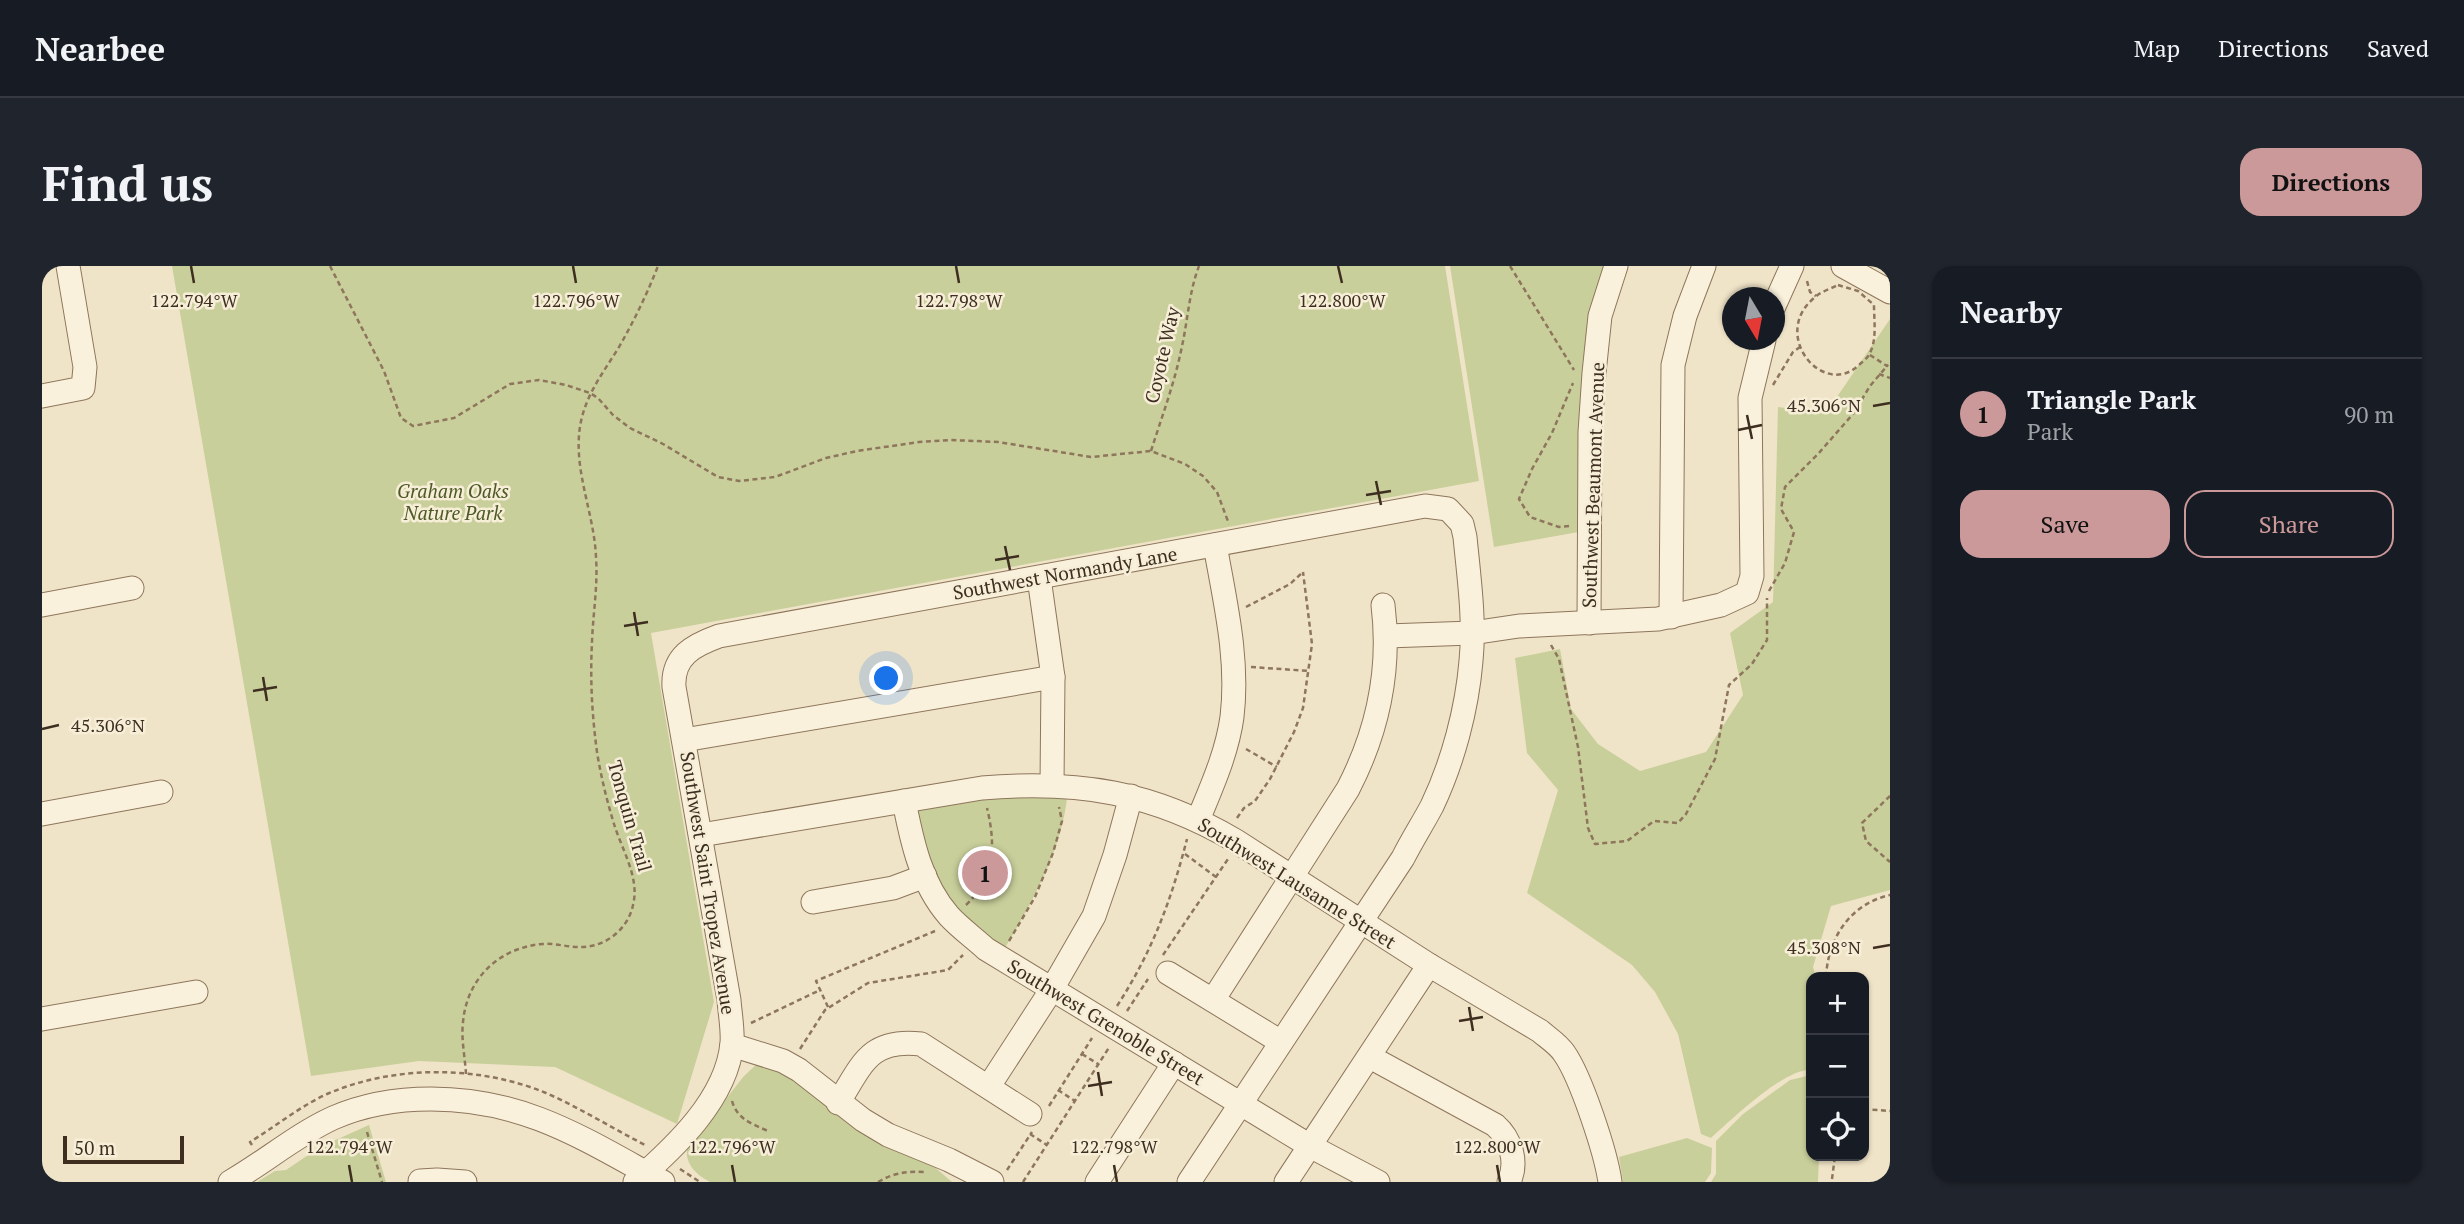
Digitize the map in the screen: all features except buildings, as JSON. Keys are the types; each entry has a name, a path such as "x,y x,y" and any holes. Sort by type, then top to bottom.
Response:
{"street":[{"path":"42,396 83,387 85,367 68,266"},
{"name":"Southwest Beaumont Avenue","path":"1589,623 1590,432 1594,373 1600,316 1616,266"},
{"path":"1671,617 1673,373 1679,335 1704,266"},
{"path":"1843,266 1890,292"},
{"path":"1785,288 1797,269"},
{"path":"1387,636 1472,633 1545,625 1671,617 1721,605 1747,593 1752,576 1750,411 1752,385 1761,350"},
{"name":"Southwest Normandy Lane","path":"685,653 698,644 719,636 1039,578 1223,538 1425,506 1448,509 1462,524 1472,633"},
{"path":"1193,828 1220,769 1232,717 1234,665 1226,612 1223,538"},
{"path":"1039,578 1054,677 1056,794"},
{"path":"42,605 132,588"},
{"path":"1213,1000 1348,789 1364,757 1382,693 1387,636 1383,605"},
{"path":"1189,1182 1403,858 1432,805 1451,755 1464,706 1472,633"},
{"name":"Southwest Saint Tropez Avenue","path":"655,1176 664,1157 708,1106 719,1085 732,1045 729,1000 673,677 685,653"},
{"path":"684,740 1054,677"},
{"name":"Southwest Lausanne Street","path":"701,835 982,788 1056,794 1100,790 1169,807 1193,828 1236,841 1429,965 1540,1031 1563,1051 1573,1068 1604,1154 1610,1182"},
{"path":"42,814 160,792"},
{"path":"989,1086 1052,989 1094,916 1112,866 1131,796"},
{"name":"Southwest Grenoble Street","path":"904,801 911,837 925,876 939,903 951,918 992,953 1052,989 1116,1018 1174,1063 1310,1146 1378,1182"},
{"path":"813,902 893,888 925,876"},
{"path":"1286,1182 1429,965"},
{"path":"1158,971 1213,1000 1282,1042"},
{"path":"42,1019 195,992"},
{"path":"838,1103 868,1056 876,1049 912,1043 921,1044 989,1086 1035,1121"},
{"path":"732,1045 791,1065 838,1103 888,1135 999,1177"},
{"path":"1370,1057 1495,1125 1505,1135 1514,1161 1509,1182"},
{"path":"1097,1182 1174,1063"},
{"path":"243,1179 291,1141 331,1119 375,1104 402,1099 465,1099 526,1113 574,1134 655,1176"},
{"path":"420,1181 465,1182"}],"path":[{"path":"330,266 388,378 401,418 409,425 443,421 462,415 502,388 518,381 545,381 590,393 630,428 718,477 740,481 775,477 857,451 919,442 982,441 1091,457 1150,451 1185,464 1208,481 1221,500 1223,538"},
{"name":"Tonquin Trail","path":"653,1149 546,1094 516,1083 466,1074 463,1021 476,981 490,965 508,954 534,946 555,944 585,947 600,943 622,928 634,903 634,882 603,783 592,707 591,657 596,557 579,454 580,429 590,393 632,324 658,266"},
{"name":"Coyote Way","path":"1150,451 1176,370 1190,292 1199,266"},
{"path":"1510,266 1574,367 1574,381 1519,499 1530,517 1559,527 1589,526"},
{"path":"1797,269 1807,280 1810,292 1815,296"},
{"path":"1838,285 1858,291 1874,305 1874,333 1870,355 1853,371 1831,374 1821,372 1800,347 1796,328 1803,309 1815,296 1838,285"},
{"path":"1752,385 1775,384 1793,352 1800,347"},
{"path":"1870,355 1887,366"},
{"path":"1545,625 1553,651 1559,659 1578,747 1588,828 1595,845 1627,841 1654,821 1678,823 1686,814 1715,759 1728,685 1752,664 1767,640 1768,594 1784,563 1794,532 1781,509 1785,487 1853,414 1890,362"},
{"path":"1880,374 1890,378"},
{"path":"1226,612 1244,608 1265,598 1290,584 1303,572 1311,628 1310,671 1303,708 1277,767 1255,802 1244,808 1237,818"},
{"path":"1234,665 1310,671"},
{"path":"1228,738 1277,767"},
{"path":"966,905 982,887 992,859 993,838 982,788"},
{"path":"1008,943 1035,897 1053,853 1062,821 1056,794"},
{"path":"1890,796 1862,823 1866,841 1890,862"},
{"path":"1023,1182 1098,1064 1132,982 1156,937 1193,828"},
{"path":"1183,853 1216,877"},
{"path":"999,1177 1082,1054 1158,971 1228,857"},
{"path":"1826,972 1828,954 1834,938 1853,915 1880,897 1890,895"},
{"path":"828,1007 816,981 938,930"},
{"path":"799,1051 828,1007 869,984 948,970 963,955"},
{"path":"748,1025 820,990"},
{"path":"1082,1054 1098,1064"},
{"path":"1058,1090 1075,1101"},
{"path":"732,1091 732,1101 738,1115 768,1131"},
{"path":"1869,1109 1890,1111"},
{"path":"1035,1121 1047,1144"},
{"path":"367,1132 382,1182"},
{"path":"1832,1179 1834,1161"},
{"path":"878,1182 901,1172 934,1174"},
{"path":"655,1176 700,1182"}],"green space":[{"name":"Graham Oaks Nature Park","path":"172,266 1445,266 1479,481 651,633 714,1002 677,1124 555,1067 419,1061 311,1076"},
{"path":"1450,266 1611,266 1584,531 1494,547"},
{"path":"1890,319 1890,890 1831,906 1813,967 1814,972 1806,972 1806,1070 1773,1086 1711,1138 1701,1134 1678,1034 1655,992 1632,965 1527,893 1558,790 1527,753 1515,658 1560,649 1571,709 1598,744 1640,771 1706,752 1743,695 1730,633 1773,602 1778,407 1826,413"},
{"path":"1068,786 1053,854 1034,897 999,958 951,918 904,801"},
{"path":"758,1063 776,1069 931,1164 952,1182 710,1182 705,1179 696,1173 690,1164 687,1148 744,1076"},
{"path":"1806,1076 1806,1161 1819,1161 1818,1182 1711,1182 1716,1174 1716,1141 1743,1114 1790,1080"},
{"path":"369,1125 386,1182 257,1182 275,1171 286,1170 320,1147"},
{"path":"1687,1138 1712,1148 1711,1173 1705,1182 1623,1182 1619,1157"}],"place":[{"name":"Triangle Park","path":"985,873"}]}
